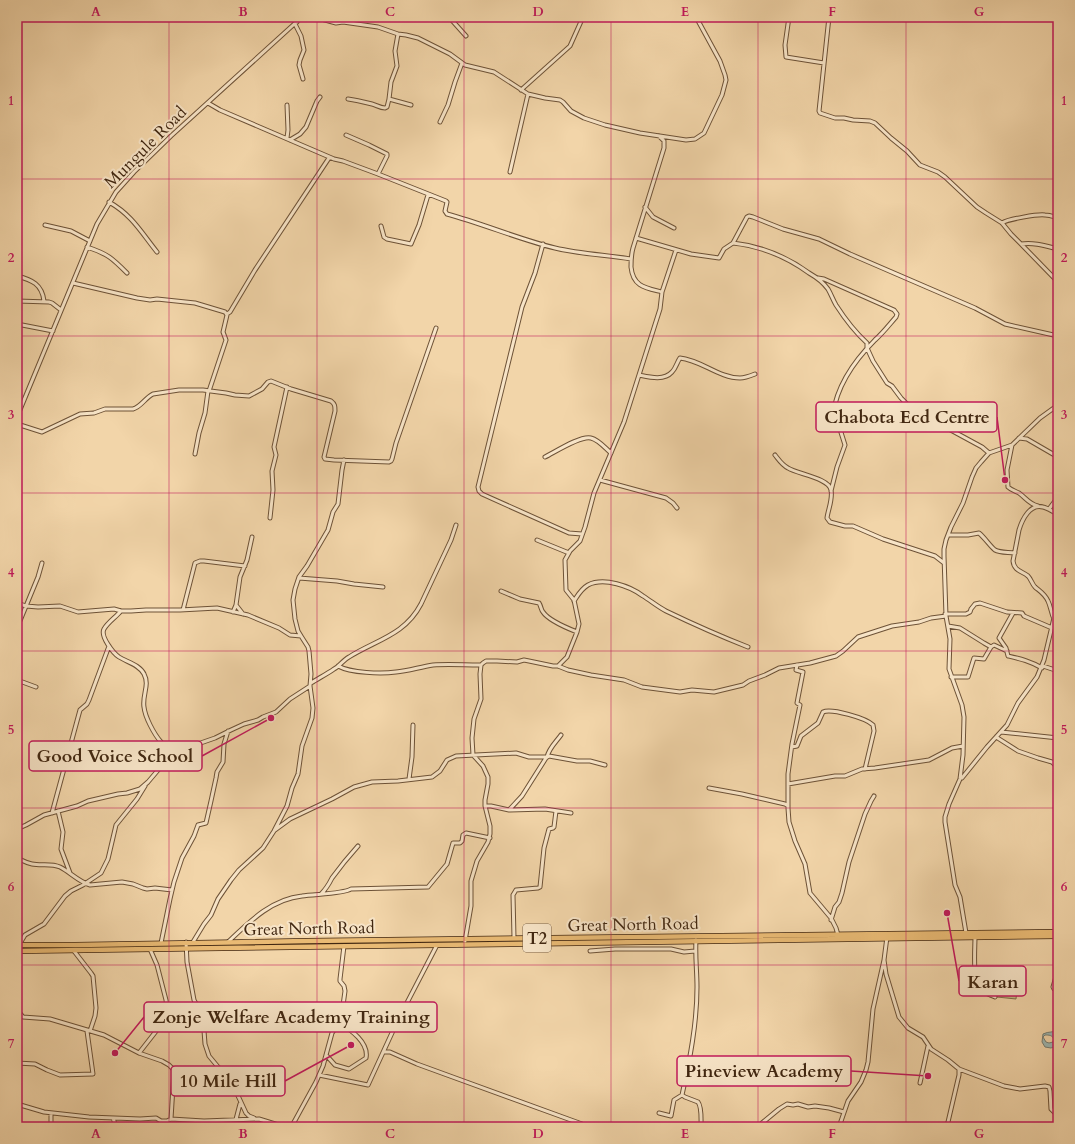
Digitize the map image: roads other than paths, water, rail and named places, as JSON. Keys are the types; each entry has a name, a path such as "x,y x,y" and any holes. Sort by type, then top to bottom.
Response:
{"highway":[{"name":"Great North Road","path":"975,935 1058,932"},
{"name":"Great North Road","path":"17,951 437,945 887,936 1058,936"},
{"name":"Great North Road","path":"18,945 514,938 696,939"}],"street":[{"path":"288,17 296,23 301,36 304,50 299,65 303,79"},
{"name":"Mungule Road","path":"17,417 97,224 120,186 302,17"},
{"path":"314,17 336,23 343,22 378,27 398,34 418,38 450,54 465,65 494,72 528,94 560,100 571,111 584,118 605,125 686,140 695,140 702,136 706,130 725,84 725,75 720,60 696,17"},
{"path":"449,17 466,36"},
{"path":"521,90 570,46 582,17"},
{"path":"788,17 785,46 786,57 824,62"},
{"path":"829,17 820,113 835,118 870,121 875,123 907,151 920,165 945,176 977,207 1002,223 1058,282"},
{"path":"348,99 373,104 381,108 387,107 391,82 397,66 394,51 398,34"},
{"path":"440,122 448,105 462,63"},
{"path":"510,172 528,94"},
{"path":"288,139 300,134 306,128 317,101 320,98"},
{"path":"389,99 411,105"},
{"path":"208,103 220,110 329,158 378,174 446,201 445,211 447,214 570,251 631,259"},
{"path":"287,106 288,139"},
{"path":"346,135 387,154 378,174"},
{"path":"658,136 664,142 664,148 645,207 631,259 632,275 634,280 645,287 662,292"},
{"path":"195,454 205,413 208,391 226,340 223,332 227,314 230,312 255,270 329,158"},
{"path":"381,226 384,237 387,239 411,244 419,225 428,194"},
{"path":"109,202 128,216 157,252"},
{"path":"1002,223 1007,220 1036,215 1055,217 1058,206"},
{"path":"645,207 653,217 674,228"},
{"path":"733,243 746,219 749,216 753,217 783,229 819,238 850,254 975,308 1004,324 1058,336"},
{"path":"45,225 71,230 90,241"},
{"path":"636,238 676,250 716,258 721,256 726,246 733,243 743,244 791,261 816,278 828,289 840,312 857,334 867,343 867,348 873,361 887,383 892,386 912,409 982,447 989,453"},
{"path":"1021,244 1035,243 1058,249"},
{"path":"543,244 535,273 522,307 478,487 482,494 569,534 582,534"},
{"path":"88,247 108,255 114,259 127,273"},
{"path":"558,666 567,657 579,624 574,602 566,590 565,560 580,541 594,493 624,422 660,309 662,292 676,250"},
{"path":"17,276 28,279 36,284 43,294 44,301"},
{"path":"816,278 824,279 896,311 896,317 867,348 852,367 842,385 835,403 833,414 836,416 845,445 837,467 831,491 827,518 830,522 855,527 896,544 935,556 944,562"},
{"path":"73,283 137,298 195,303 223,311 227,314"},
{"path":"17,301 44,301 52,303 61,310"},
{"path":"17,324 53,331"},
{"path":"17,424 42,432 80,414 94,413 105,409 137,408 153,394 179,390 208,391 249,396 262,389 268,382 271,381 291,389 331,401 334,404 335,411 324,457 326,459 391,461 436,328"},
{"path":"638,375 658,378 666,376 673,371 680,358 689,360 729,376 740,378 755,374"},
{"path":"270,518 273,490 272,471 276,455 274,447 287,387"},
{"path":"960,779 963,755 964,713 949,669 950,639 946,615 944,549 948,535 963,504 976,468 989,453 1012,445 1040,418 1058,405"},
{"path":"546,457 586,437 596,440 611,453"},
{"path":"1019,438 1027,439 1058,456"},
{"path":"1012,445 1007,470 1008,487 1031,504 1043,506 1058,514"},
{"path":"775,455 786,467 809,475 826,484 831,488 831,491"},
{"path":"193,942 211,915 218,899 231,880 239,870 264,848 287,806 298,774 302,746 312,718 313,701 308,646 298,631 294,608 295,589 299,578 328,530 333,512 338,504 344,460"},
{"path":"600,480 666,498 677,508"},
{"path":"1049,509 1058,497"},
{"path":"1038,506 1030,510 1021,525 1013,561 1016,569 1029,577 1036,587 1044,593 1051,613 1056,619"},
{"path":"18,945 25,935 44,924 65,896 101,873 108,859 116,825 139,796 144,786 159,769 163,761 170,754 215,738 244,724 276,712 290,700 348,658 400,630 416,612 451,540 456,525"},
{"path":"948,535 979,533 985,537 995,550 1001,552 1014,552"},
{"path":"233,612 236,605 240,578 245,566 252,537"},
{"path":"537,540 569,553"},
{"path":"183,610 195,563 197,561 245,566"},
{"path":"17,628 38,577 42,563"},
{"path":"299,578 337,580 354,584 383,586"},
{"path":"574,602 581,591 589,584 607,582 617,584 642,595 662,609 708,631 748,647"},
{"path":"501,591 520,599 539,603 542,612 547,616 558,624 577,632"},
{"path":"966,935 960,897 955,885 945,822 948,804 960,779 1010,721 1018,703 1037,677 1042,667 1052,628 1056,619 1058,601"},
{"path":"17,603 26,606 38,607 60,606 78,612 114,609 120,611 157,609 183,610 212,607 243,614 279,628 290,635 301,636"},
{"path":"465,944 471,906 470,881 477,861 490,838 490,826 485,806 488,777 483,766 473,755 472,729 481,699 481,666 486,661 517,662 524,660 624,680 642,687 680,692 692,690 714,692 743,685 775,669 810,663 836,656 858,637 892,626 919,622 946,615 966,614 970,612 977,603 1007,612 1022,613 1024,616 1052,628"},
{"path":"236,605 243,614"},
{"path":"120,611 103,631 103,635 109,646 119,656 143,672 146,679 143,706 153,731 161,742 167,747 170,754"},
{"path":"1013,612 999,638 1006,648 1008,656 1021,658 1042,667 1058,671"},
{"path":"948,626 960,628 991,647 994,645 1007,651"},
{"path":"52,813 80,710 89,700 109,646"},
{"path":"951,677 968,677 974,658 984,659 991,647"},
{"path":"338,666 342,669 382,673 399,672 434,665 481,666"},
{"path":"797,665 796,670 803,672 797,703 800,705 788,774 789,825 805,864 809,891 832,920 839,937"},
{"path":"17,680 36,687"},
{"path":"792,747 797,746 802,734 818,723 823,712 827,710 842,713 869,722 873,725 874,731 865,769"},
{"path":"410,779 412,724"},
{"path":"161,943 172,890 182,858 194,836 197,827 200,824 206,823 216,778 223,762 224,744 228,731"},
{"path":"1001,732 1058,738"},
{"path":"509,810 522,796 547,757 548,753 561,735"},
{"path":"996,737 1018,751 1052,762 1058,768"},
{"path":"788,784 835,776 845,776 865,769 929,760 948,750 963,746"},
{"path":"274,831 290,819 354,787 372,782 432,777 440,772 447,760 463,755 516,754 529,757 551,756 576,761 590,761 605,765"},
{"path":"17,829 44,815 77,806 88,801 134,791 144,786"},
{"path":"709,788 742,794 788,806"},
{"path":"832,920 835,907 839,902 842,893 849,862 865,814 870,801 874,796"},
{"path":"485,806 509,810 532,809 572,813"},
{"path":"58,811 63,832 61,849 71,874"},
{"path":"514,938 513,895 516,890 540,887 544,848 549,829 554,827 556,811"},
{"path":"228,942 250,921 275,904 290,898 342,892 351,889 428,887 447,864 453,843 460,843 463,835 466,833 490,838"},
{"path":"321,894 358,846"},
{"path":"17,858 32,864 58,866 85,884 90,885 122,882 134,884 147,889 155,888 172,890"},
{"path":"975,935 975,967 979,985 983,991 995,997"},
{"path":"840,1127 848,1101 861,1082 868,1062 874,1009 884,960 887,936"},
{"path":"659,1113 671,1116 674,1100 682,1095 693,1036 697,987 695,951 696,939"},
{"path":"186,942 187,962 194,1000 202,1013 209,1056 233,1085 240,1102 249,1116 285,1127"},
{"path":"320,1075 368,1085 397,1022 437,945"},
{"path":"290,1127 320,1075 332,1033 341,1020 345,991 344,986 340,981 344,946"},
{"path":"139,1053 162,1024 167,1008 157,965 150,949"},
{"path":"590,951 615,949 671,949 684,952 695,951"},
{"path":"17,1063 35,1064 60,1075 93,1074 89,1031 95,1016 96,1008 93,976 74,950"},
{"path":"884,960 886,974 899,1018 908,1028 923,1037 928,1046 959,1069 1004,1086 1020,1089 1045,1086 1049,1087 1050,1109 1058,1113"},
{"path":"1058,970 1052,988 1058,990"},
{"path":"17,1010 23,1017 50,1019 104,1035 139,1053 169,1065 174,1070 171,1119"},
{"path":"326,1055 334,1065 349,1069 366,1058 364,1045 352,1031 339,1024"},
{"path":"920,1083 928,1046"},
{"path":"384,1052 390,1052 417,1064 582,1124"},
{"path":"946,1127 959,1075 959,1069"},
{"path":"682,1095 698,1102 701,1106 701,1127"},
{"path":"234,1127 240,1102"},
{"path":"17,1104 51,1113 88,1117 140,1119 156,1118 161,1121 171,1119 236,1121 256,1119"},
{"path":"760,1127 766,1120 786,1104 797,1104 808,1107 815,1106 844,1112"},
{"path":"50,1127 51,1113"},
{"path":"113,1118 116,1127"}],"water":[{"path":"1058,1030 1058,1045 1051,1048 1045,1047 1042,1042 1043,1034","holes":["1045,1035 1052,1037 1054,1039 1053,1042 1046,1042 1043,1037"]}],"place":[{"name":"Chabota Ecd Centre","path":"1005,480"},
{"name":"Good Voice School","path":"271,718"},
{"name":"Karan","path":"947,913"},
{"name":"10 Mile Hill","path":"351,1045"},
{"name":"Zonje Welfare Academy Training","path":"115,1053"},
{"name":"Pineview Academy","path":"928,1076"}]}
